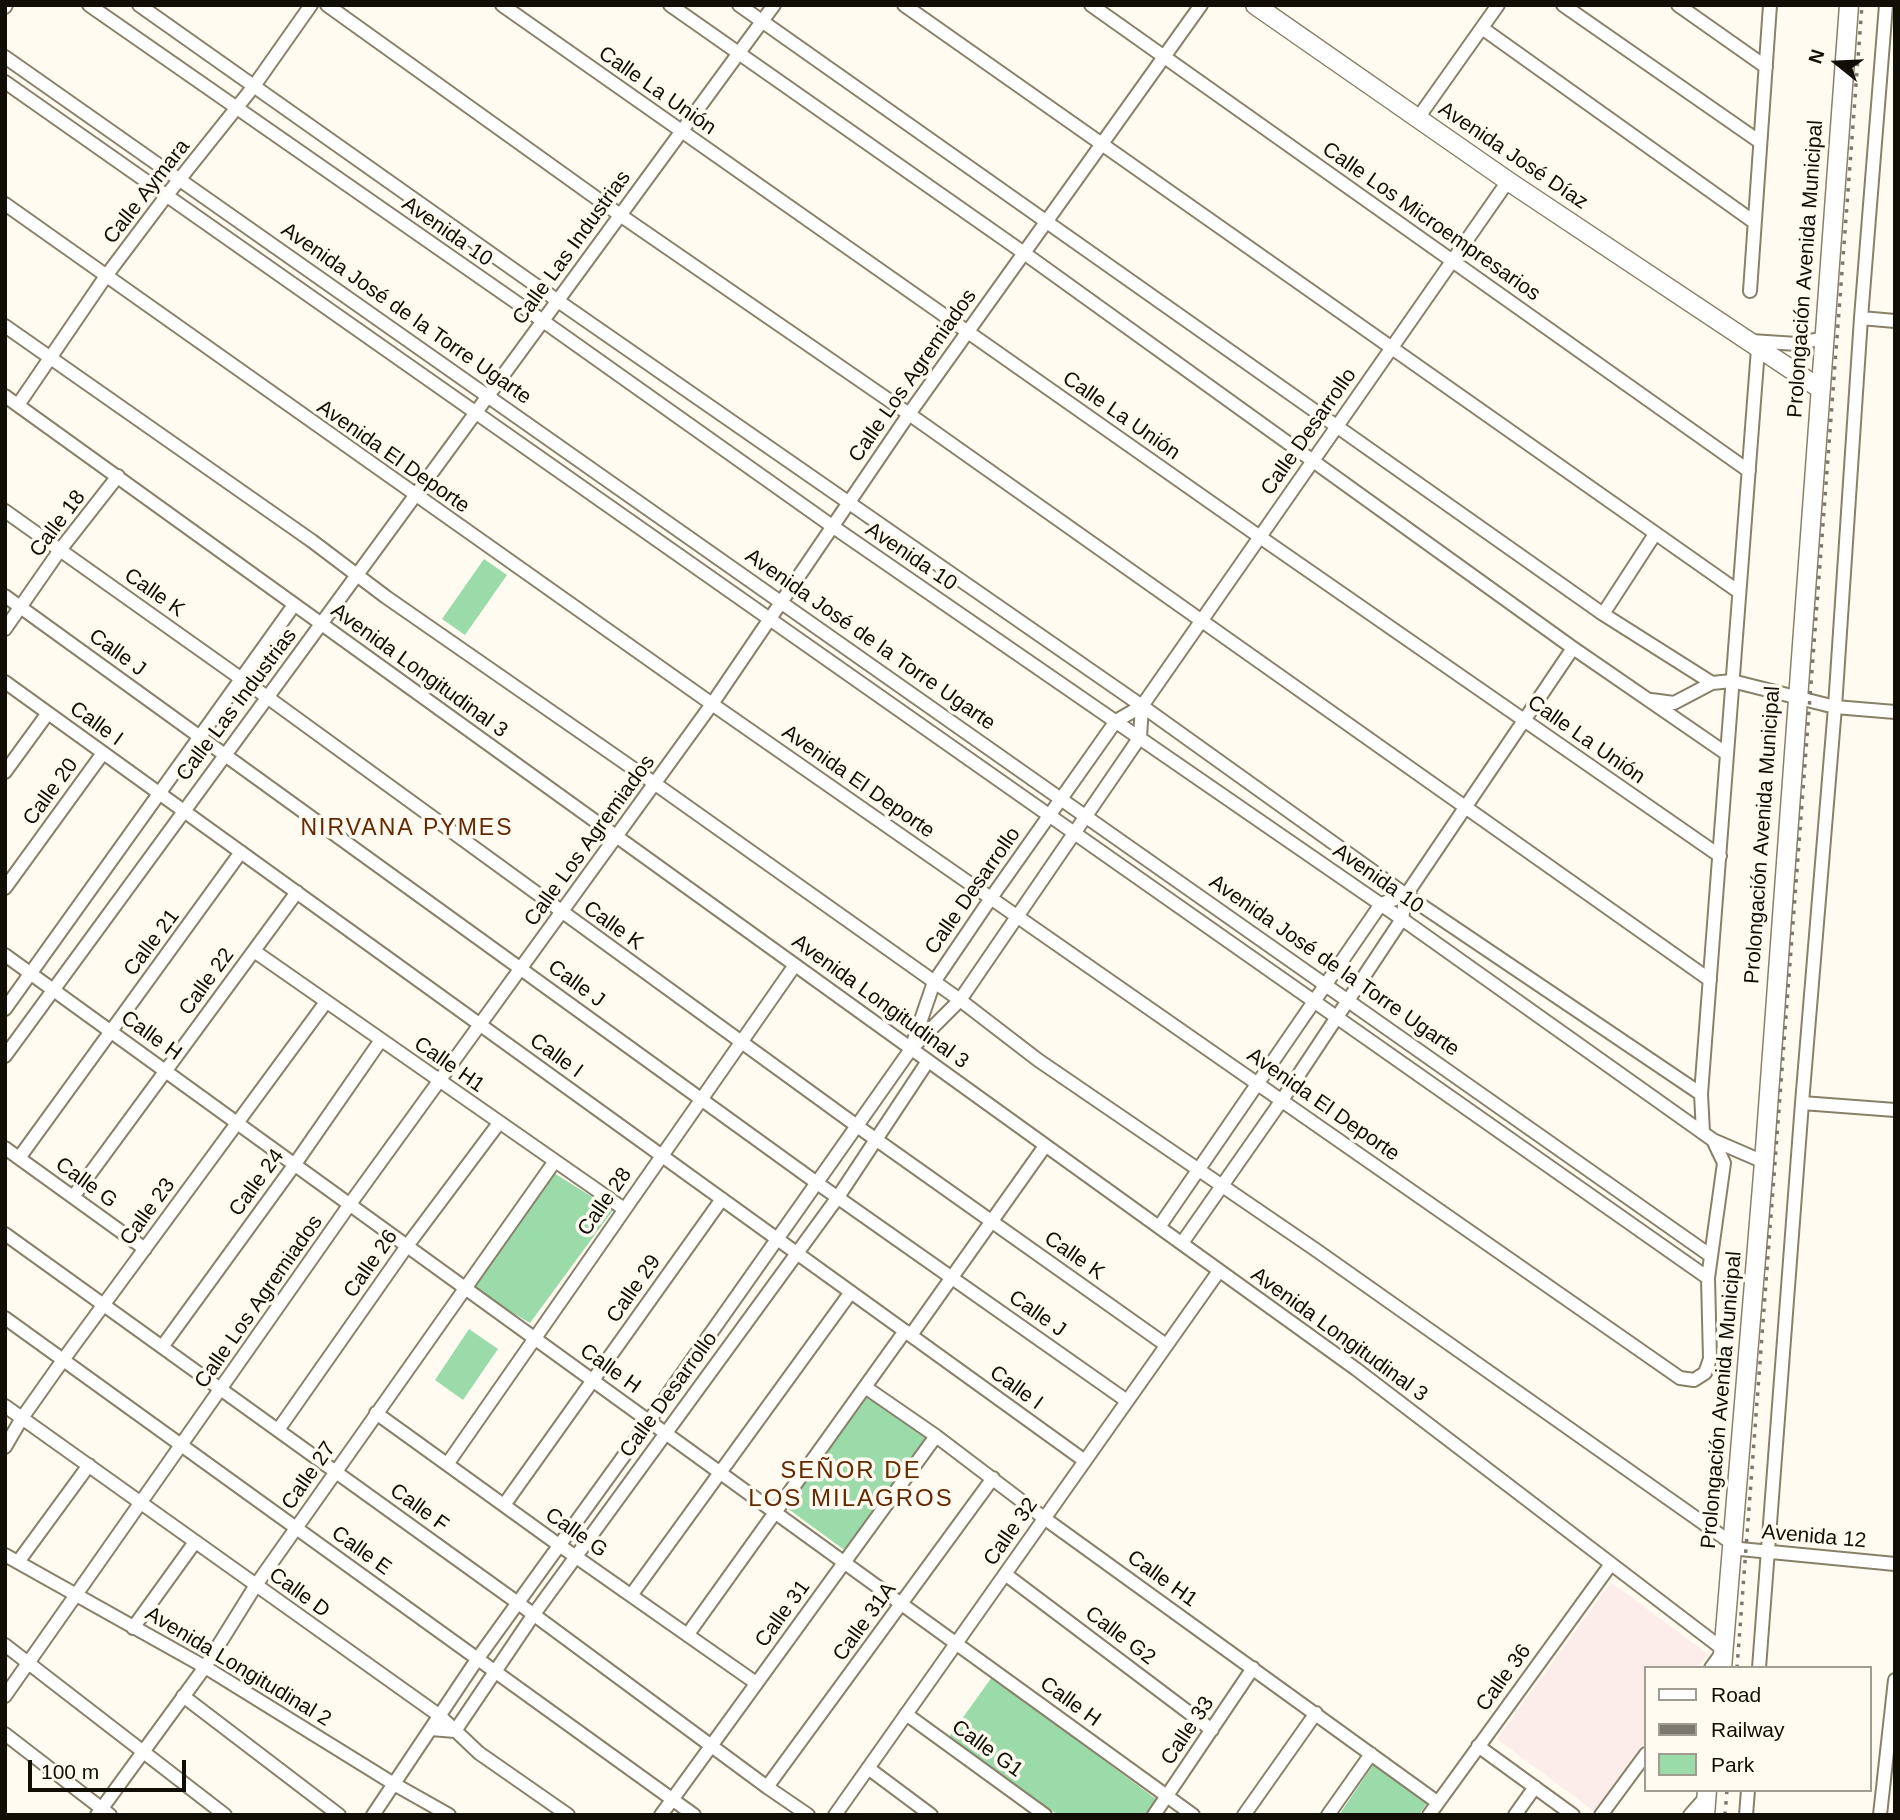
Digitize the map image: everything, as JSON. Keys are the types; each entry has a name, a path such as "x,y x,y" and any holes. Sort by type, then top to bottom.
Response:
{"main road":[{"name":"Avenida José Díaz","path":"1255,5 1508,181 1819,388"},
{"name":"Prolongación Avenida Municipal","path":"1723,1659 1764,1162 1849,5"}],"street":[{"name":"Avenida 10","path":"89,5 832,526 1381,904 1708,1136 1764,1162"},
{"name":"Avenida 10","path":"139,5 558,301 1142,706 1406,895 1701,1094"},
{"name":"Calle Aymara","path":"18,405 106,276 254,86 311,5"},
{"path":"327,5 621,215 909,414 1710,980"},
{"name":"Calle La Unión","path":"502,5 1720,856"},
{"path":"670,5 1024,253 1573,648 1727,754"},
{"path":"739,5 1603,614 1712,683"},
{"name":"Calle Las Industrias","path":"5,1056 774,5"},
{"path":"904,5 1739,593"},
{"name":"Calle Los Microempresarios","path":"1091,5 1749,471"},
{"name":"Calle Los Agremiados","path":"5,1696 350,1204 712,704 909,414 1201,5"},
{"path":"1418,118 1498,5"},
{"path":"1563,5 1760,142"},
{"path":"1678,5 1766,67"},
{"path":"1749,291 1770,5"},
{"path":"1759,1666 1835,707 1861,318 1886,5"},
{"path":"1482,28 1754,222"},
{"name":"Avenida José de la Torre Ugarte","path":"5,57 1349,999 1711,1256"},
{"name":"Avenida José de la Torre Ugarte","path":"5,82 1708,1278"},
{"name":"Calle Desarrollo","path":"911,1049 934,982 991,898 1116,721 1142,706 1508,181"},
{"name":"Avenida El Deporte","path":"5,204 415,496 1680,1378 1694,1380 1706,1373 1710,1359 1708,1278"},
{"path":"1861,318 1895,321"},
{"name":"Avenida 12","path":"5,326 960,1000 1038,1060 1223,1185 1740,1549 1895,1564"},
{"path":"1708,1278 1724,1163 1708,1136 1701,1094 1749,471 1752,345 1797,344 1823,338"},
{"name":"Avenida Longitudinal 3","path":"5,396 1356,1369 1611,1564 1723,1659"},
{"name":"Calle 18","path":"5,629 60,550 118,476"},
{"name":"Calle K","path":"5,510 875,1139 1167,1345"},
{"path":"1603,614 1656,534"},
{"name":"Calle J","path":"5,596 817,1183 1127,1401"},
{"name":"Calle Las Industrias","path":"5,1009 294,605"},
{"path":"1182,1243 1282,1100 1402,919 1406,895 1573,648"},
{"path":"1648,700 1674,703 1712,683 1732,681 1835,707 1895,712"},
{"name":"Calle I","path":"5,682 1085,1461"},
{"path":"1140,737 1142,706"},
{"path":"5,772 48,713"},
{"name":"Calle Desarrollo","path":"373,1815 478,1658 778,1240 911,1049 960,1000 1140,737"},
{"name":"Calle 20","path":"5,888 103,753"},
{"name":"Calle 21","path":"19,1158 241,852"},
{"name":"Calle 22","path":"73,1197 297,892"},
{"path":"1159,1227 1381,904 1406,895"},
{"name":"Calle H1","path":"254,951 624,1209"},
{"name":"Calle H","path":"5,954 1193,1815"},
{"name":"Calle 28","path":"448,1464 795,965"},
{"name":"Calle 23","path":"5,1447 63,1360 326,1002"},
{"name":"Calle 24","path":"162,1347 381,1040"},
{"name":"Calle Desarrollo","path":"455,1731 575,1556 838,1197 928,1061"},
{"path":"1802,1103 1895,1110"},
{"name":"Calle 26","path":"278,1430 407,1246 499,1123"},
{"path":"688,1634 865,1387 951,1278 1045,1146"},
{"name":"Calle G","path":"5,1148 145,1248"},
{"name":"Calle 27","path":"103,1813 143,1752 205,1667 256,1585 555,1161"},
{"name":"Calle 29","path":"504,1505 722,1199"},
{"name":"Calle F","path":"5,1234 534,1614 808,1815"},
{"name":"Calle 32","path":"835,1815 1219,1272"},
{"path":"632,1594 851,1292"},
{"name":"Calle E","path":"5,1318 694,1815"},
{"name":"Calle H1","path":"865,1387 1437,1802"},
{"name":"Calle D","path":"5,1406 440,1716 479,1753 568,1815"},
{"name":"Calle G","path":"376,1413 756,1683"},
{"name":"Calle 31","path":"661,1815 936,1436"},
{"path":"18,1562 89,1465"},
{"name":"Calle 31A","path":"767,1787 993,1478"},
{"path":"133,1628 195,1542"},
{"name":"Avenida Longitudinal 2","path":"5,1555 205,1667 449,1815"},
{"name":"Calle 36","path":"1429,1815 1611,1564"},
{"name":"Calle G2","path":"1005,1574 1212,1730"},
{"path":"5,1645 225,1815"},
{"name":"Calle 33","path":"1154,1815 1253,1668"},
{"path":"1880,1815 1895,1679"},
{"path":"183,1696 339,1815"},
{"path":"1244,1815 1316,1713"},
{"name":"Calle G1","path":"906,1714 1045,1815"},
{"path":"431,1729 455,1731"},
{"path":"5,1734 103,1813"},
{"path":"1478,1746 1573,1815"},
{"path":"1328,1815 1371,1754"},
{"path":"1601,1815 1644,1757"},
{"path":"867,1768 931,1815"},
{"path":"1515,1815 1535,1787"},
{"path":"1746,1815 1748,1792"},
{"path":"1690,1815 1706,1801"}],"shaded area":[{"path":"1611,1582 1708,1654 1699,1666 1644,1666 1644,1743 1595,1812 1497,1739"}],"green space":[{"path":"484,559 507,575 465,635 442,619"},
{"path":"554,1173 613,1210 530,1323 472,1289"},
{"path":"469,1329 498,1349 463,1400 435,1380"},
{"path":"868,1396 929,1438 847,1552 787,1508"},
{"path":"992,1677 1156,1799 1145,1815 1058,1815 949,1737"},
{"path":"1373,1765 1427,1803 1419,1815 1339,1815"}],"railway":[{"path":"1737,1666 1862,5"},
{"path":"1725,1815 1727,1792"}],"district":[{"name":"NIRVANA PYMES","path":"407,829"},
{"name":"SEÑOR DE LOS MILAGROS","path":"851,1485"}]}
